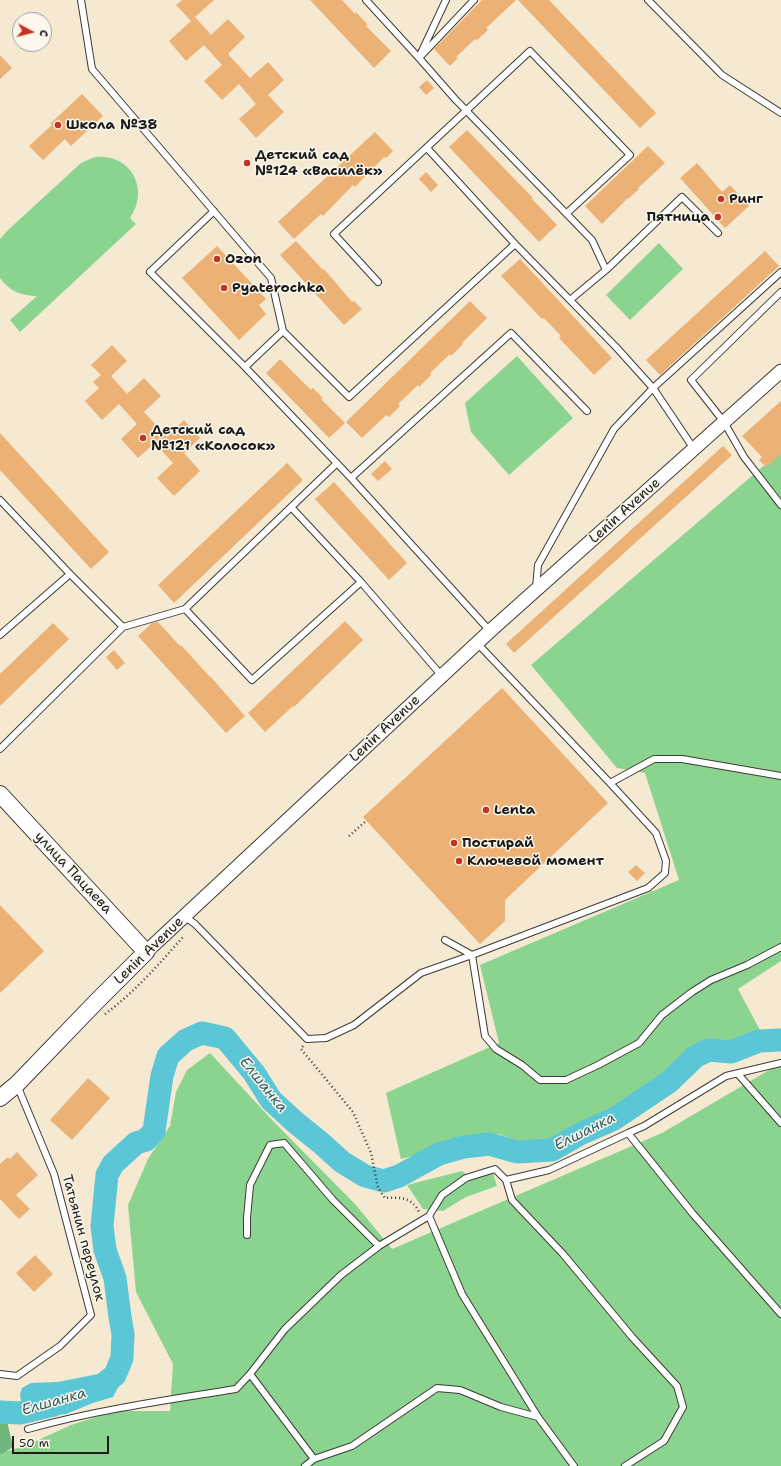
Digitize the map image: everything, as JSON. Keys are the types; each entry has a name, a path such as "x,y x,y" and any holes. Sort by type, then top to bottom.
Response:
{"street":[{"name":"Lenin Avenue","path":"0,1098 17,1084 146,952 477,643 781,371"},
{"name":"улица Пацаева","path":"0,794 146,952"}],"lane":[{"path":"81,0 92,69 271,278 283,331 349,397 515,244"},
{"path":"366,0 455,100 592,240 606,270"},
{"path":"419,58 446,0"},
{"path":"419,58 474,0"},
{"path":"648,0 722,75 781,113"},
{"path":"378,282 334,234 530,51 630,155 567,213"},
{"path":"427,148 515,244 653,388 694,450"},
{"path":"570,300 606,270 682,197 718,233"},
{"path":"214,211 150,272 245,367 337,463 490,631"},
{"path":"536,590 538,564 614,429 653,388 781,272"},
{"path":"781,292 691,380 724,422 744,457 781,505"},
{"path":"245,367 283,331"},
{"path":"351,478 511,333 587,411"},
{"path":"0,749 123,627 185,609 337,463"},
{"path":"0,500 123,627"},
{"path":"291,507 361,582 442,676"},
{"path":"0,635 70,574"},
{"path":"185,609 252,680 361,582"},
{"path":"184,916 195,924 307,1039 326,1038 354,1025 422,973 648,888 665,873 666,861 656,833 477,643"},
{"path":"610,783 654,759 682,759 781,776"},
{"path":"445,940 472,955"},
{"path":"472,955 485,1036 496,1049 522,1065 540,1080 566,1080 639,1043 662,1015 711,980 747,965 781,947"},
{"path":"506,1180 549,1170 628,1134 644,1126 726,1076 781,1063"},
{"path":"738,1074 781,1123"},
{"name":"Татьянин переулок","path":"0,1374 17,1376 60,1346 91,1316 54,1174 17,1084"},
{"path":"628,1134 693,1214 781,1314"},
{"path":"247,1235 250,1185 270,1145 284,1142 333,1200 379,1246"},
{"path":"28,1429 98,1412 236,1389 291,1324 341,1275 379,1246 427,1218 442,1195 466,1178 495,1169 506,1180 512,1200 563,1254 632,1337 677,1386 683,1407 664,1441 625,1466"},
{"path":"427,1218 462,1294 538,1417 574,1466"},
{"path":"250,1374 314,1459"},
{"path":"305,1466 314,1459 352,1446 437,1388 460,1390 501,1407 538,1417"}],"path":[{"path":"349,836 366,821"},
{"path":"307,1039 301,1049 353,1112 371,1153 378,1188 385,1198 400,1197 407,1200 417,1209 420,1216 427,1218"}],"green space":[{"path":"95,157 108,157 118,161 127,167 134,175 138,196 136,207 130,218 136,224 20,332 10,320 37,296 16,292 7,286 0,278 0,239 81,163"},
{"path":"659,243 683,269 630,320 606,295"},
{"path":"517,356 573,418 509,475 471,432 465,403"},
{"path":"781,451 781,961 738,989 761,1032 537,1148 498,1134 401,1159 386,1093 499,1043 480,965 679,880 645,773 617,768 531,665"},
{"path":"210,1053 274,1122 355,1204 392,1249 662,1133 781,1063 781,1466 0,1466 0,1453 25,1446 71,1425 115,1411 170,1411 173,1364 136,1292 128,1205 148,1159 170,1126 176,1092 187,1070"},
{"path":"462,1171 466,1174 493,1173 497,1186 466,1197 443,1211 423,1209 407,1185"},
{"path":"0,1404 3,1404 13,1447 2,1454 0,1453"}],"water":[{"path":"120,1364 125,1374 113,1397 66,1414 25,1421 20,1395 22,1388 31,1383 58,1382 103,1373 107,1368"}],"building":[{"path":"182,0 214,0 195,17 211,35 228,19 245,37 228,54 250,78 268,62 284,80 268,95 284,112 256,138 239,119 256,104 239,84 222,100 204,81 222,65 204,45 186,61 169,41 191,21 176,5"},
{"path":"310,0 342,0 355,14 356,12 367,24 366,26 391,51 374,68"},
{"path":"482,0 516,0 486,28 488,30 477,40 475,39 456,57 458,58 450,66 434,49"},
{"path":"518,0 549,0 656,113 640,128"},
{"path":"0,55 12,68 0,79"},
{"path":"427,80 434,88 426,95 419,87"},
{"path":"82,94 103,116 71,146 65,139 43,160 29,146"},
{"path":"467,130 557,225 539,242 449,147"},
{"path":"375,132 393,151 386,158 384,157 355,187 353,185 323,216 321,214 294,239 278,222"},
{"path":"648,146 665,163 602,224 585,206"},
{"name":"Ринг","path":"697,163 722,192 730,185 749,206 725,228 680,178"},
{"path":"426,172 438,185 431,192 419,179"},
{"path":"296,241 323,270 324,269 352,302 354,301 362,309 344,325 280,255"},
{"name":"Pyaterochka","path":"217,246 266,299 259,305 266,314 239,340 182,278"},
{"path":"765,251 779,266 660,375 646,360"},
{"path":"520,259 612,358 594,375 559,338 561,336 544,318 542,319 501,276"},
{"path":"470,301 487,318 451,356 450,354 430,373 431,375 419,387 418,385 398,404 400,406 389,417 386,415 362,438 346,422"},
{"path":"112,345 127,361 111,376 127,394 144,378 161,396 144,412 167,437 184,420 200,438 184,453 200,471 174,496 157,478 173,463 155,443 138,458 121,439 137,424 119,404 102,420 85,401 99,388 93,382 101,375 91,365"},
{"path":"280,359 311,390 313,388 323,398 321,399 345,423 329,438 266,373"},
{"path":"781,401 781,454 766,467 759,460 762,457 742,436"},
{"path":"0,433 109,552 91,569 0,470"},
{"path":"723,446 732,455 514,653 506,644"},
{"path":"385,461 392,469 378,481 371,474"},
{"path":"287,463 303,480 174,603 158,585"},
{"path":"334,482 407,563 389,580 315,499"},
{"path":"345,621 363,640 294,707 293,706 265,732 248,713"},
{"path":"158,622 210,676 245,716 226,733 138,636 152,623"},
{"path":"53,623 69,639 0,706 0,674"},
{"path":"114,650 125,663 117,670 106,657"},
{"name":"Lenta","path":"502,688 608,803 505,900 505,921 480,944 363,817"},
{"path":"636,865 645,873 637,881 628,872"},
{"path":"0,905 44,951 0,993"},
{"path":"88,1078 110,1098 72,1140 50,1120"},
{"path":"17,1152 38,1175 16,1195 30,1209 19,1219 0,1199 0,1164 8,1157 10,1159"},
{"path":"35,1255 53,1274 34,1292 16,1273"}],"waterway":[{"name":"Елшанка","path":"100,1387 115,1375 122,1358 123,1334 115,1278 105,1250 102,1226 107,1175 113,1164 136,1143 146,1140 154,1131 162,1076 168,1056 186,1040 202,1033 225,1038 254,1073 271,1100 295,1122 342,1162 365,1176 384,1181 399,1176 439,1154 464,1147 489,1144 517,1152 552,1150 580,1134 614,1119 669,1082 696,1056 709,1050 731,1052 759,1041 781,1040"},
{"name":"Елшанка","path":"0,1412 20,1413 54,1405"}],"place":[{"name":"Школа №38","path":"58,125"},
{"name":"Детский сад №124 «Василёк»","path":"247,163"},
{"name":"Ринг","path":"721,199"},
{"name":"Пятница","path":"718,217"},
{"name":"Ozon","path":"217,259"},
{"name":"Pyaterochka","path":"224,288"},
{"name":"Детский сад №121 «Колосок»","path":"143,438"},
{"name":"Lenta","path":"486,810"},
{"name":"Постирай","path":"454,843"},
{"name":"Ключевой момент","path":"459,861"}]}
